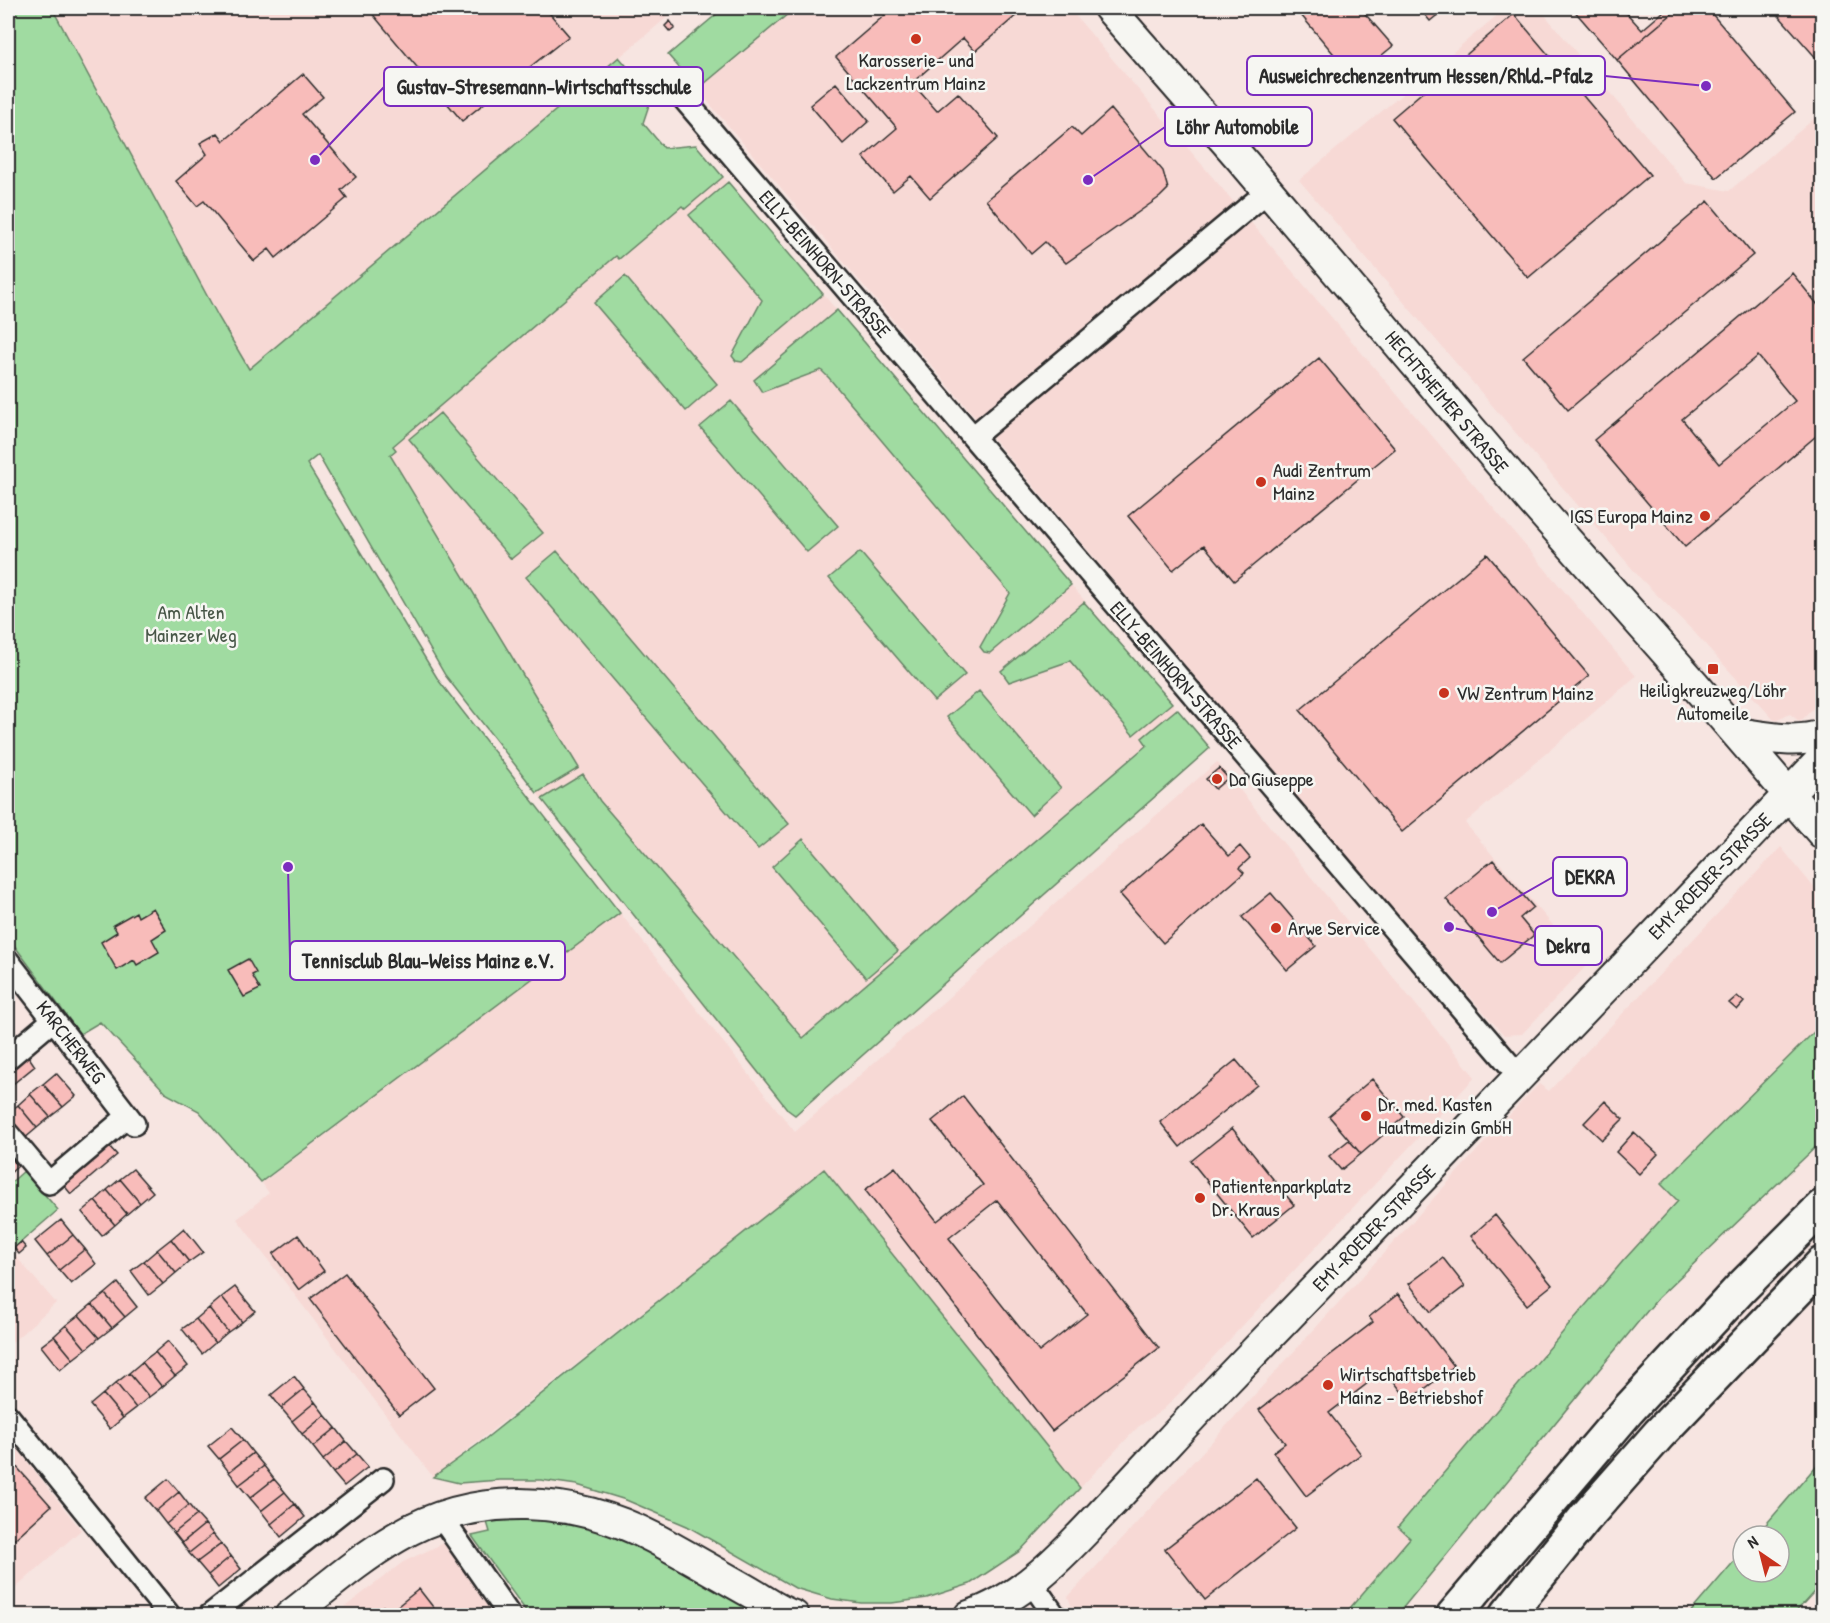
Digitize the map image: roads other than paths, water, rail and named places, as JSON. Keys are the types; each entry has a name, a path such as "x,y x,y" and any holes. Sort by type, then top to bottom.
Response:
{"highway":[{"path":"1453,1616 1628,1410 1741,1288 1822,1207"},
{"path":"1506,1616 1585,1518 1659,1434 1822,1264"}],"street":[{"name":"HECHTSHEIMER STRASSE","path":"1109,8 1532,501 1790,793 1822,833"},
{"name":"ELLY-BEINHORN-STRASSE","path":"678,92 1520,1077"},
{"path":"973,437 1268,191"},
{"path":"1737,733 1769,738 1802,739 1822,735"},
{"name":"EMY-ROEDER-STRASSE","path":"969,1616 999,1603 1031,1581 1083,1533 1216,1391 1520,1077 1822,759"},
{"name":"KARCHERWEG","path":"8,961 131,1120 49,1183 8,1134"},
{"path":"8,1058 53,1020"},
{"path":"8,1416 170,1616"},
{"path":"209,1616 383,1479"},
{"path":"290,1616 371,1553 406,1532 441,1517 494,1505 515,1504 583,1510 634,1528 794,1616"},
{"path":"441,1517 510,1616"},
{"path":"1031,1581 1055,1616"}],"place":[{"name":"Karosserie- und Lackzentrum Mainz","path":"916,39"},
{"name":"Ausweichrechenzentrum Hessen/Rhld.-Pfalz","path":"1706,86"},
{"name":"Gustav-Stresemann-Wirtschaftsschule","path":"315,160"},
{"name":"Löhr Automobile","path":"1088,180"},
{"name":"Audi Zentrum Mainz","path":"1261,482"},
{"name":"IGS Europa Mainz","path":"1705,516"},
{"name":"Heiligkreuzweg/Löhr Automeile","path":"1713,669"},
{"name":"VW Zentrum Mainz","path":"1444,693"},
{"name":"Da Giuseppe","path":"1217,779"},
{"name":"Tennisclub Blau-Weiss Mainz e.V.","path":"288,867"},
{"name":"DEKRA","path":"1492,912"},
{"name":"Dekra","path":"1449,927"},
{"name":"Arwe Service","path":"1276,928"},
{"name":"Dr. med. Kasten Hautmedizin GmbH","path":"1366,1116"},
{"name":"Patientenparkplatz Dr. Kraus","path":"1200,1198"},
{"name":"Wirtschaftsbetrieb Mainz - Betriebshof","path":"1328,1385"}],"park label":[{"name":"Am Alten Mainzer Weg","path":"191,624"}]}
